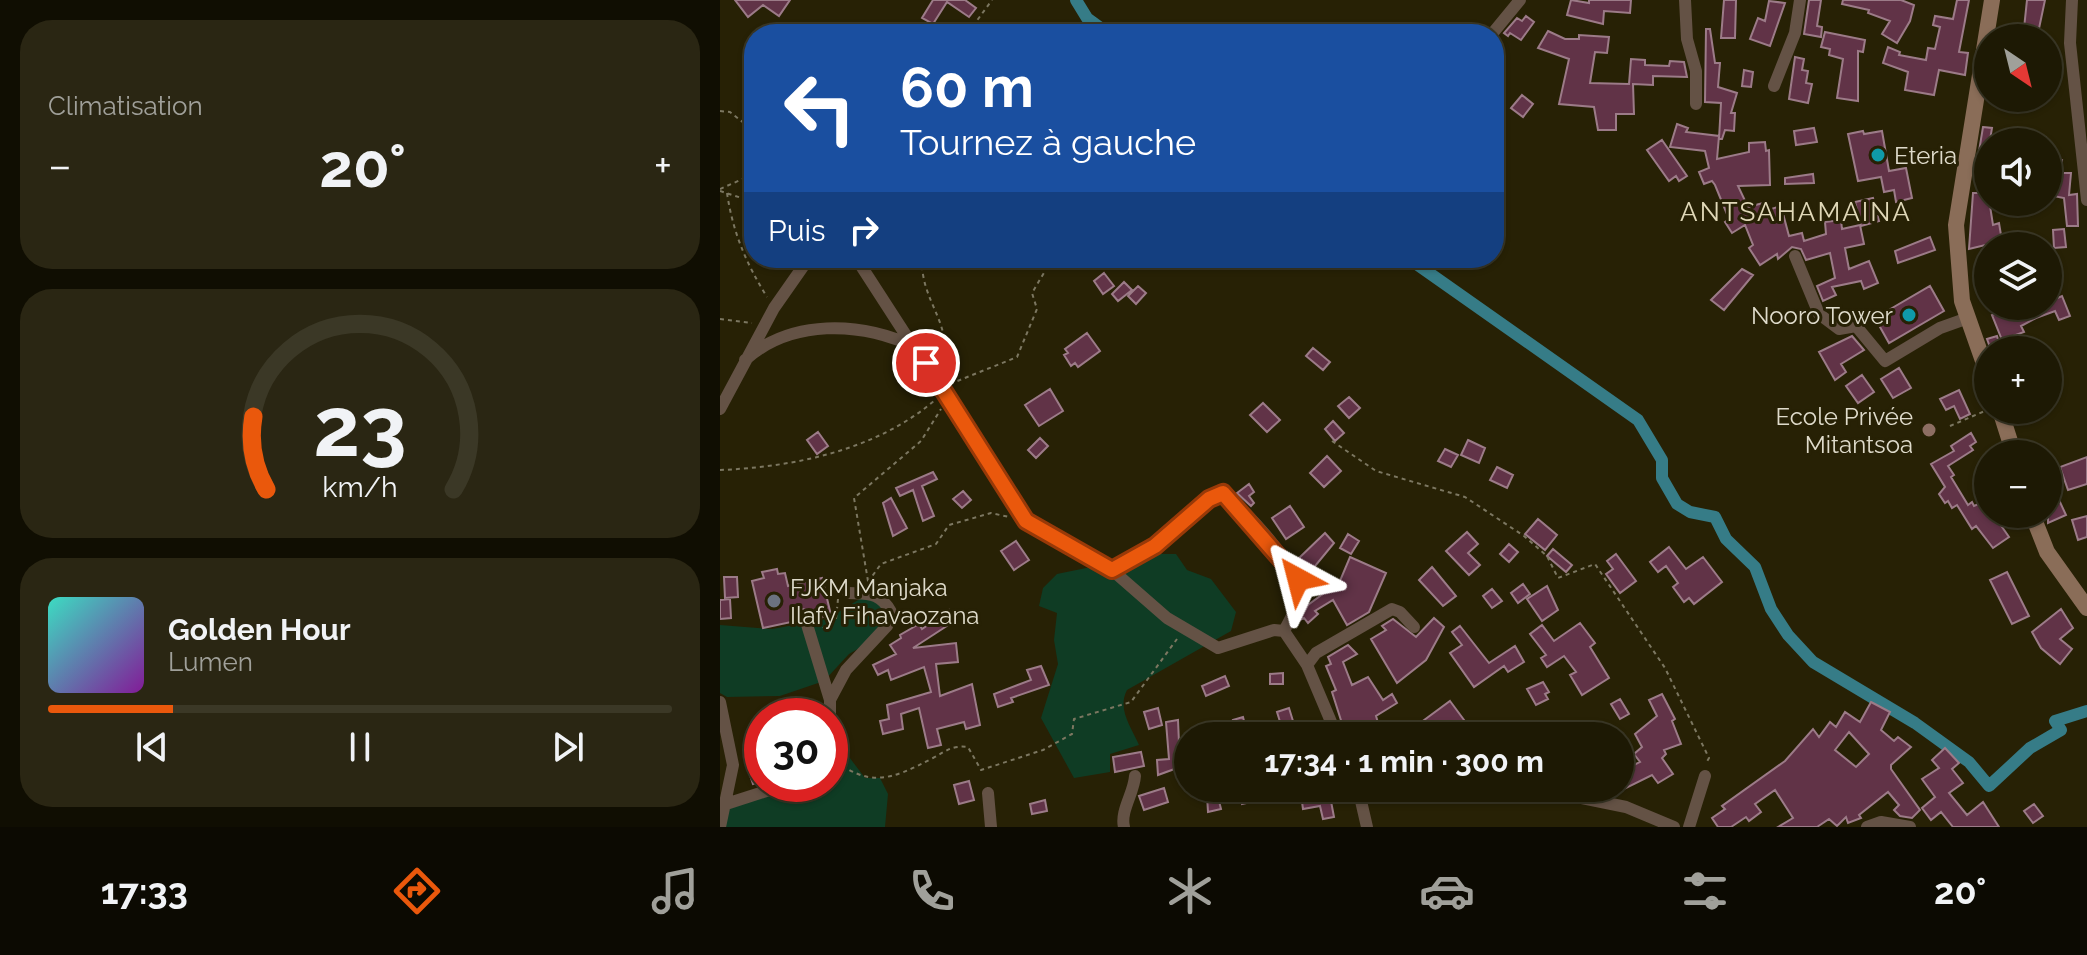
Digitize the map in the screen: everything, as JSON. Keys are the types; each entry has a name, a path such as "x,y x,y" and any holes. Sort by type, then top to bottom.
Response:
{"main road":[{"path":"1974,336 1959,283 1956,225 1992,0"},
{"path":"2038,528 2047,552 2087,608"}],"street":[{"path":"1500,24 1520,0"},
{"path":"1685,0 1687,39 1696,71 1696,104"},
{"path":"1774,86 1795,33 1800,0"},
{"path":"2072,0 2070,43 2087,200"},
{"path":"1795,256 1819,314 1839,329 1856,326 1885,361 1940,328 1968,318"},
{"path":"720,409 774,308 802,268"},
{"path":"863,268 1026,521 1112,570 1167,618 1218,648 1274,630 1284,631"},
{"path":"745,360 766,341 789,333 820,329 860,330 917,348"},
{"path":"1112,570 1155,546 1209,499 1223,493 1298,579 1302,597 1284,631"},
{"path":"831,698 846,670 887,626 891,612 875,594 848,593"},
{"path":"1307,665 1316,653 1392,609 1400,612 1414,627"},
{"path":"805,618 829,698"},
{"path":"1284,631 1307,665 1331,722"},
{"path":"720,702 733,765 720,827"},
{"path":"1124,827 1122,819 1134,793 1135,776"},
{"path":"1689,827 1705,776"},
{"path":"988,793 991,827"},
{"path":"726,804 744,798"},
{"path":"1361,802 1367,827"},
{"path":"1597,802 1626,807 1674,827"},
{"path":"1867,827 1881,822 1910,827"}],"path":[{"path":"974,24 992,0"},
{"path":"720,111 730,112 744,123"},
{"path":"720,190 744,179"},
{"path":"720,190 744,199"},
{"path":"727,193 732,225 744,257"},
{"path":"750,268 774,308"},
{"path":"868,582 854,498 921,441 942,389 946,351 943,326 928,302 921,268"},
{"path":"720,470 771,468 811,460 882,433 923,411 942,389 1017,357 1037,309 1032,293 1045,268"},
{"path":"720,319 765,324"},
{"path":"1950,426 1974,417"},
{"path":"1332,441 1376,471 1465,497 1524,536 1547,556 1558,578 1595,564 1665,668 1709,758 1705,776"},
{"path":"810,636 836,619 837,599 868,582 881,564 936,544 949,525 991,513 1026,521"},
{"path":"848,772 866,778 890,778 955,745 968,747 981,770 999,767 1072,734 1074,719 1131,702 1163,654 1186,629"}],"green space":[{"path":"1154,554 1176,554 1187,570 1211,579 1236,612 1231,631 1127,690 1124,711 1139,745 1110,754 1110,772 1074,778 1041,718 1058,664 1054,640 1057,613 1039,606 1043,588 1057,574"},
{"path":"868,594 882,602 887,616 873,640 849,654 824,681 780,696 727,697 720,693 720,625 772,629 827,619"},
{"path":"848,756 865,778 880,778 888,794 885,827 720,827 726,804 744,797 744,802 848,802"}],"building":[{"path":"735,0 790,0 779,16 763,5 748,17"},
{"path":"933,0 965,0 976,8 969,17 947,2 933,24 922,18"},
{"path":"1571,0 1589,3 1589,0 1631,0 1630,13 1604,11 1603,24 1567,15"},
{"path":"1724,0 1736,0 1735,38 1721,38"},
{"path":"1809,0 1821,0 1817,26 1822,27 1821,37 1804,34"},
{"path":"1843,0 1901,0 1914,5 1910,21 1897,43 1882,34 1890,21 1868,13 1869,10 1842,4"},
{"path":"1957,0 1969,0 1959,52 1968,53 1965,75 1939,70 1934,95 1905,90 1908,72 1883,63 1888,47 1900,52 1899,55 1926,60 1928,48 1935,49 1940,27 1933,25 1935,16 1953,19"},
{"path":"2027,0 2045,0 2040,24 2024,24"},
{"path":"1769,1 1785,3 1770,46 1750,39 1758,18 1765,21"},
{"path":"1526,16 1534,22 1521,40 1504,33 1517,18 1522,21"},
{"path":"1706,29 1710,29 1715,63 1720,63 1718,87 1737,93 1731,113 1735,113 1734,131 1725,130 1722,139 1719,139 1721,103 1705,102"},
{"path":"1548,31 1565,39 1579,39 1579,35 1609,37 1607,53 1595,52 1590,83 1629,84 1631,59 1645,60 1645,65 1669,66 1670,61 1684,62 1687,77 1653,76 1653,85 1633,84 1634,114 1616,114 1616,130 1598,130 1594,107 1559,104 1569,59 1538,48"},
{"path":"1825,32 1865,40 1863,52 1858,51 1858,101 1837,98 1843,59 1829,55 1830,49 1821,47"},
{"path":"1795,57 1804,59 1802,70 1808,71 1806,83 1812,84 1808,103 1789,99"},
{"path":"1744,70 1753,72 1751,87 1742,86"},
{"path":"1522,95 1533,104 1523,117 1511,108"},
{"path":"1677,124 1688,128 1686,132 1719,136 1717,159 1749,152 1749,143 1765,142 1766,151 1769,150 1770,185 1738,186 1748,207 1763,203 1765,211 1781,206 1789,236 1802,233 1804,241 1826,234 1825,222 1841,220 1842,229 1860,225 1864,244 1845,248 1849,269 1869,261 1878,283 1864,289 1861,281 1832,287 1836,295 1823,301 1817,286 1835,278 1830,253 1806,260 1801,249 1792,247 1778,259 1777,254 1760,265 1749,248 1753,245 1745,225 1732,233 1725,222 1729,219 1715,185 1712,181 1704,184 1699,172 1709,168 1705,151 1670,147"},
{"path":"1814,128 1817,142 1796,145 1794,131"},
{"path":"1863,131 1864,134 1882,131 1889,171 1906,168 1912,198 1896,202 1894,190 1884,192 1881,177 1858,181 1848,134"},
{"path":"1662,140 1687,176 1679,181 1676,176 1669,181 1647,150"},
{"path":"2062,173 2071,173 2069,195 2077,194 2078,226 2067,226"},
{"path":"1813,174 1814,183 1785,184 1785,178"},
{"path":"1974,193 1974,216 1992,216 1993,225 1999,223 2000,232 1974,232 1974,248 1969,249"},
{"path":"1873,198 1879,221 1861,226 1855,202"},
{"path":"2064,229 2066,247 2062,247 2062,232 2053,230"},
{"path":"1930,237 1935,250 1898,263 1895,251"},
{"path":"1742,269 1753,275 1724,310 1711,300"},
{"path":"1104,273 1114,286 1103,294 1094,281"},
{"path":"1124,282 1132,290 1118,301 1112,294"},
{"path":"1138,286 1146,293 1136,304 1128,296"},
{"name":"Nooro Tower","path":"1930,286 1944,311 1889,343 1875,318"},
{"path":"2062,296 2070,316 2062,319"},
{"path":"1994,320 2032,320 2021,326 2024,332 2000,336"},
{"path":"1087,333 1100,351 1078,367 1075,363 1071,366 1064,355 1068,353 1065,349"},
{"path":"1852,336 1864,350 1841,364 1846,372 1835,380 1819,352"},
{"path":"1313,348 1330,362 1323,370 1306,356"},
{"path":"1899,368 1911,388 1893,398 1881,379"},
{"path":"1862,375 1874,392 1858,403 1846,386"},
{"path":"1050,389 1063,411 1039,426 1025,405"},
{"path":"1959,390 1970,414 1960,419 1954,406 1946,410 1940,399"},
{"path":"1349,397 1360,408 1349,418 1338,406"},
{"path":"1263,403 1280,420 1267,432 1250,415"},
{"path":"1333,421 1344,433 1335,441 1325,429"},
{"path":"818,432 828,446 817,454 807,440"},
{"path":"1971,433 1975,440 1970,446 1973,450 1948,466 1968,505 1972,502 1974,506 1972,529 1957,505 1952,508 1939,494 1945,487 1931,464 1954,451 1951,446"},
{"path":"1040,438 1048,446 1036,458 1028,450"},
{"path":"1468,440 1485,448 1479,463 1461,455"},
{"path":"1445,449 1458,455 1451,467 1438,461"},
{"path":"1327,456 1341,471 1324,487 1310,473"},
{"path":"2087,457 2087,484 2068,490 2062,466"},
{"path":"1497,467 1513,475 1507,488 1490,480"},
{"path":"933,472 937,479 922,486 934,516 923,521 913,490 900,496 896,488"},
{"path":"1249,484 1254,492 1249,496 1254,503 1251,506 1237,493"},
{"path":"963,491 971,500 962,508 953,499"},
{"path":"891,498 907,528 893,536 883,503"},
{"path":"1290,506 1304,527 1286,539 1272,518"},
{"path":"2087,516 2087,537 2078,540 2072,520"},
{"path":"1538,519 1557,535 1545,550 1525,534"},
{"path":"1978,528 2003,528 2009,537 1993,548"},
{"path":"1467,532 1478,544 1468,553 1480,565 1469,575 1446,551"},
{"path":"1325,533 1334,543 1311,571 1298,559"},
{"path":"1348,534 1359,541 1351,554 1340,548"},
{"path":"1016,541 1029,560 1014,570 1001,551"},
{"path":"1509,544 1518,552 1509,562 1500,554"},
{"path":"1669,547 1686,569 1703,557 1722,582 1694,604 1689,598 1684,602 1673,587 1678,583 1666,566 1658,572 1650,562"},
{"path":"1553,549 1572,565 1566,572 1547,556"},
{"path":"1616,554 1636,581 1620,593 1606,574 1613,569 1607,561"},
{"path":"1350,557 1386,573 1369,612 1347,625 1333,600 1315,611 1318,614 1308,623 1304,618 1300,620 1308,605 1324,593 1319,587 1330,580 1337,588"},
{"path":"1432,567 1456,596 1443,606 1419,580"},
{"path":"777,569 778,574 785,573 788,586 822,578 831,615 815,619 810,611 803,609 798,612 796,621 763,628 752,581 764,578 762,572"},
{"path":"2007,572 2029,616 2012,624 1990,580"},
{"path":"724,577 737,577 738,597 725,598"},
{"path":"1523,584 1530,594 1518,603 1511,593"},
{"path":"1547,586 1558,610 1542,621 1527,599"},
{"path":"1492,589 1502,601 1492,608 1483,596"},
{"path":"730,599 731,618 720,619 720,600"},
{"path":"2061,609 2073,628 2060,639 2072,649 2060,664 2041,648 2032,632"},
{"path":"949,610 956,620 913,648 956,643 958,662 936,664 940,696 972,684 980,725 966,729 964,722 937,729 941,745 928,748 919,708 901,714 903,729 883,734 880,721 889,719 887,705 931,692 924,667 891,680 888,670 878,675 873,665 896,654 890,645 901,638 900,635 919,624 922,629"},
{"path":"1434,618 1444,627 1426,660 1397,683 1371,639 1386,630 1382,626 1393,619 1416,637"},
{"path":"1580,623 1595,643 1590,647 1609,678 1582,695 1570,675 1576,672 1564,656 1547,667 1541,658 1546,655 1530,634 1542,625 1554,641"},
{"path":"1460,626 1489,663 1515,646 1524,662 1508,672 1504,666 1474,687 1450,653 1462,645 1452,632"},
{"path":"1348,645 1357,654 1343,662 1352,685 1368,677 1383,700 1392,694 1397,703 1376,716 1378,722 1342,722 1332,692 1336,690 1326,666 1331,664 1328,657"},
{"path":"1041,666 1049,685 1011,698 1013,702 998,707 994,694 1031,680 1027,670"},
{"path":"1283,673 1283,684 1270,684 1270,674"},
{"path":"1225,676 1229,686 1206,696 1202,686"},
{"path":"1543,682 1549,692 1545,694 1548,699 1536,705 1527,689"},
{"path":"1662,694 1675,719 1672,721 1681,744 1664,750 1666,754 1662,758 1673,774 1658,783 1652,775 1634,784 1634,765 1640,762 1634,754 1642,747 1635,734 1657,716 1649,700"},
{"path":"1620,699 1629,714 1620,719 1611,704"},
{"path":"1450,701 1466,722 1421,722"},
{"path":"1871,702 1890,712 1881,730 1894,741 1898,737 1911,747 1891,765 1891,769 1920,810 1912,818 1900,816 1894,810 1899,805 1888,792 1859,815 1861,818 1848,823 1846,817 1837,826 1829,819 1817,827 1778,827 1793,818 1775,790 1755,804 1761,812 1749,821 1746,817 1731,827 1718,827 1712,818 1725,809 1722,806 1785,761 1813,729 1819,737 1830,722 1836,727 1845,712 1860,722","holes":["1849,732 1869,754 1856,767 1835,750"]},
{"path":"1158,708 1162,725 1149,729 1144,712"},
{"path":"1289,708 1293,721 1280,722 1277,712"},
{"path":"1178,720 1174,722 1174,769 1158,775 1157,760 1169,759 1166,722"},
{"path":"1945,748 1959,763 1952,769 1963,783 1949,793 1967,815 1983,802 1999,827 1953,827 1941,812 1931,820 1922,808 1935,797 1922,779 1939,768 1932,760"},
{"path":"1141,752 1144,766 1115,772 1113,757"},
{"path":"969,781 974,800 959,804 954,785"},
{"path":"1164,788 1168,802 1144,810 1139,796"},
{"path":"1045,800 1047,811 1032,814 1030,804"},
{"path":"1207,802 1219,802 1221,809 1208,812"},
{"path":"1302,802 1331,802 1334,817 1323,819 1320,806 1303,809"},
{"path":"2034,804 2043,816 2033,823 2024,811"}],"waterway":[{"path":"1076,0 1087,18 1095,24"},
{"path":"1422,268 1638,420 1662,460 1662,478 1677,504 1690,512 1715,517 1726,539 1755,567 1771,609 1788,635 1813,662 1915,723 1969,762 1989,786 2030,748 2061,730 2055,721 2087,711"}],"place":[{"name":"Eteria","path":"1878,155"},
{"name":"Nooro Tower","path":"1909,315"},
{"name":"Ecole Privée Mitantsoa","path":"1929,430"},
{"name":"FJKM Manjaka Ilafy Fihavaozana","path":"774,601"}],"district":[{"name":"ANTSAHAMAINA","path":"1796,212"}],"route":[{"path":"926,363 1026,521 1112,570 1155,546 1209,499 1223,493 1284,559 1298,579"}]}
